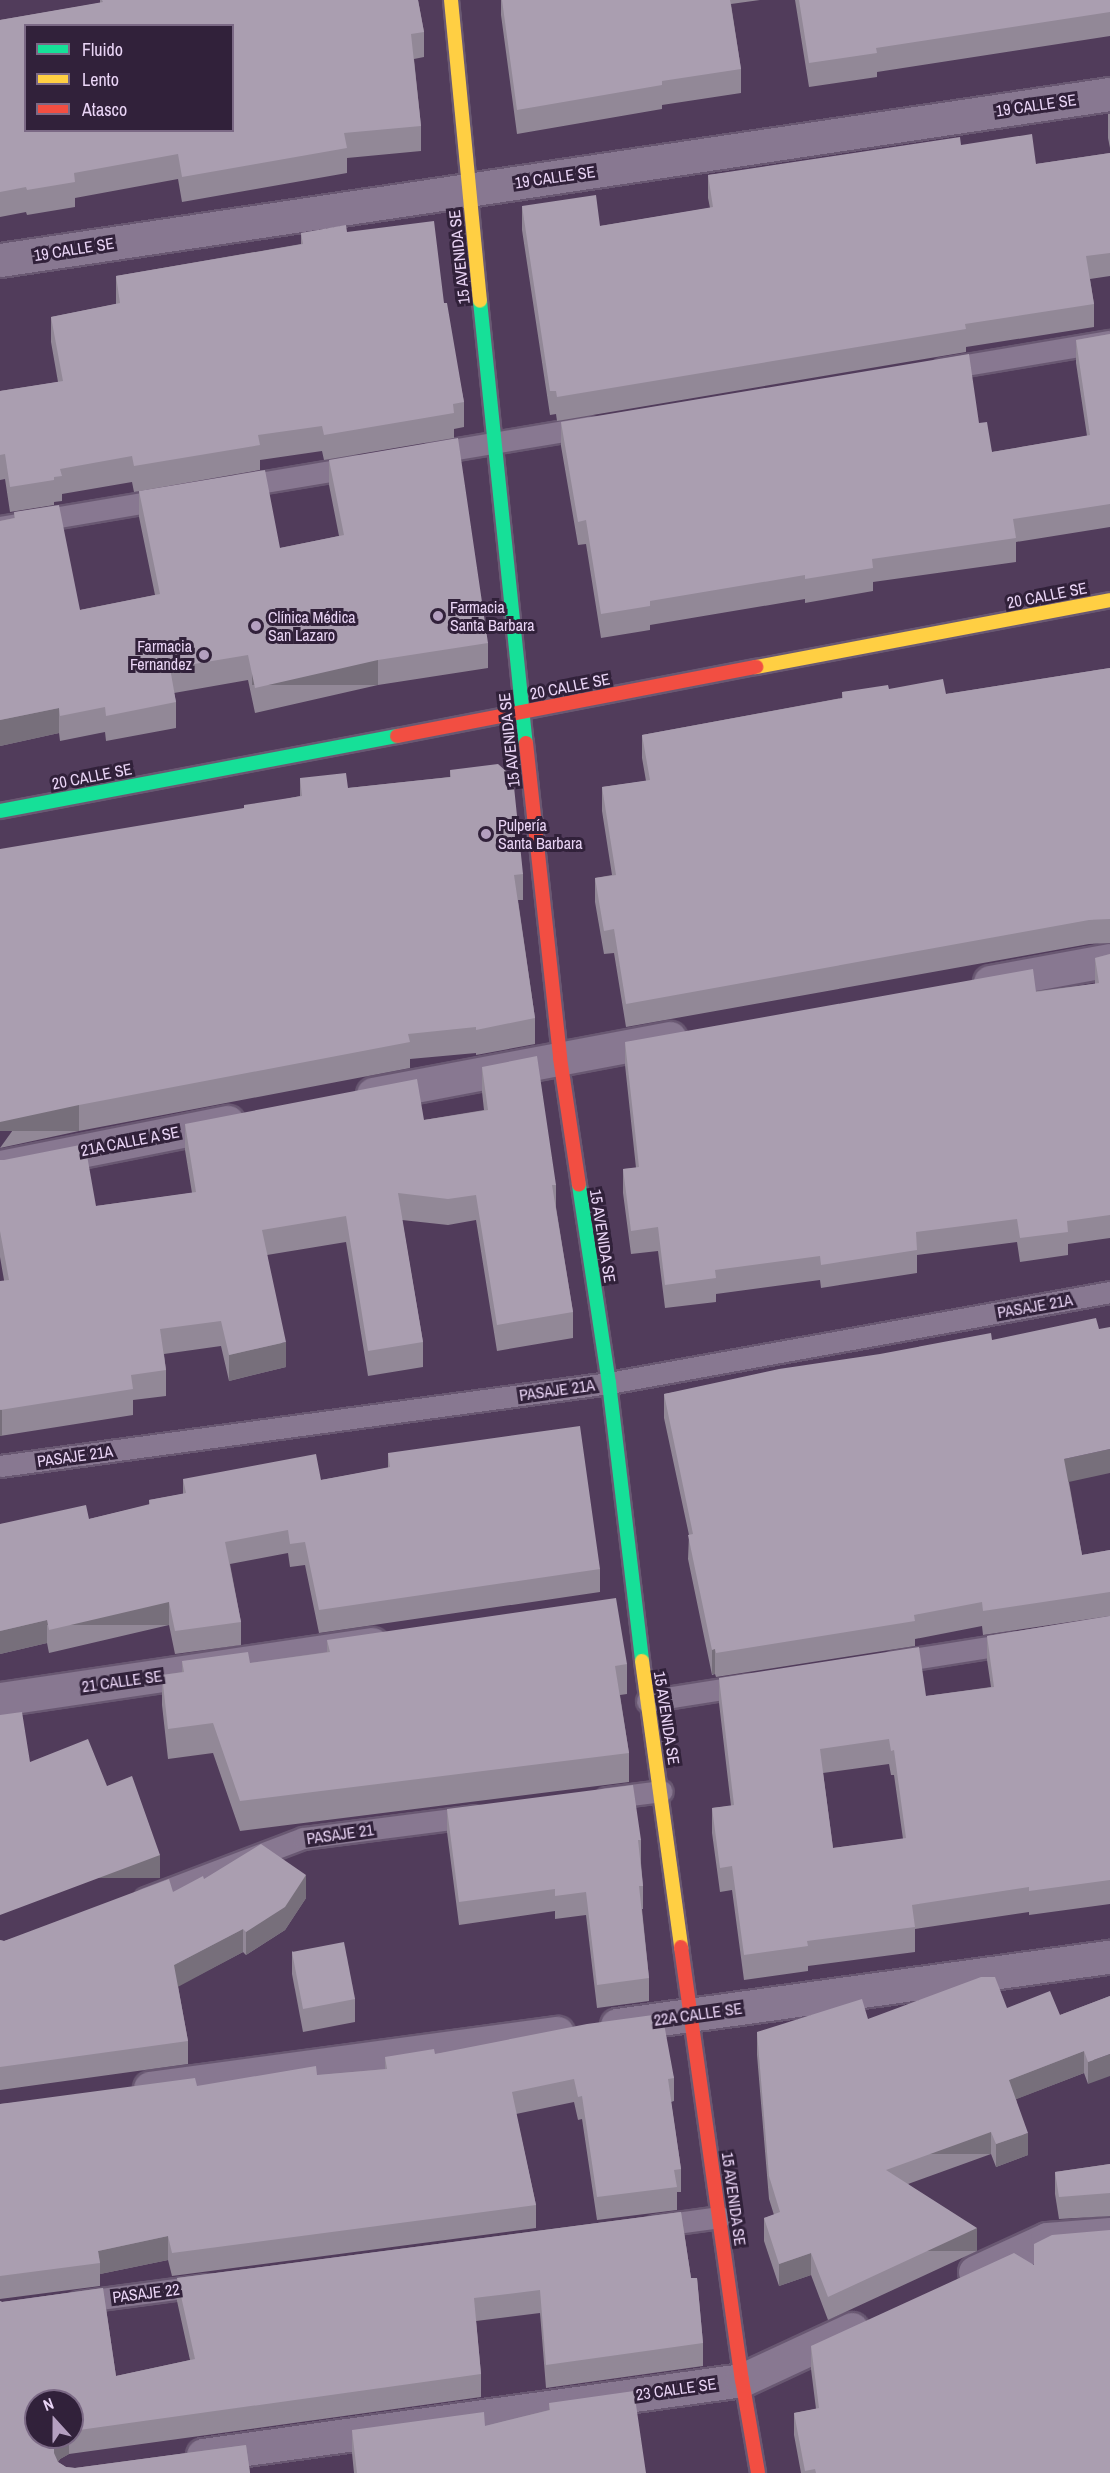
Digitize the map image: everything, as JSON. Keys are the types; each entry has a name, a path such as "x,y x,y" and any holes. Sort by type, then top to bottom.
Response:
{"street":[{"name":"15 AVENIDA SE","path":"451,0 494,443 560,1058 609,1383 647,1701 662,1791 742,2380 758,2473"},
{"name":"19 CALLE SE","path":"0,260 1110,94"},
{"name":"20 CALLE SE","path":"0,811 1110,600"},
{"path":"958,987 1110,960"},
{"path":"338,1101 700,1033"},
{"name":"21A CALLE A SE","path":"0,1167 256,1117"},
{"path":"600,1611 635,1606"},
{"name":"21 CALLE SE","path":"0,1699 400,1640"},
{"name":"22A CALLE SE","path":"122,2092 1110,1957"},
{"path":"952,2283 1047,2239 1110,2234"},
{"name":"23 CALLE SE","path":"178,2458 742,2380 879,2317"}],"lane":[{"path":"924,372 1110,341"},
{"path":"411,457 610,424"},
{"path":"223,489 376,463"},
{"path":"0,527 188,495"},
{"name":"PASAJE 21A","path":"0,1465 609,1383 1110,1292"},
{"path":"879,1665 1029,1641"},
{"path":"647,1701 763,1683"},
{"path":"581,1802 662,1791"},
{"name":"PASAJE 21","path":"123,1906 303,1838 500,1812"},
{"path":"637,2228 720,2217"},
{"name":"PASAJE 22","path":"59,2304 224,2283"}],"building":[{"path":"102,0 418,0 424,32 411,34 421,126 344,133 347,148 182,177 178,154 74,173 75,182 0,192 0,20 103,2"},
{"path":"502,0 730,0 741,69 662,81 662,85 517,110"},
{"path":"799,0 1110,0 1110,12 876,48 877,53 809,63"},
{"path":"1032,134 1036,164 1110,153 1110,253 1086,256 1094,304 965,324 966,329 557,397 556,391 550,391 522,206 596,195 600,226 713,207 708,175 960,137 961,145"},
{"path":"434,221 444,303 447,303 464,402 453,404 454,413 324,435 322,426 258,435 260,445 134,466 132,456 60,469 62,476 54,477 54,480 10,487 5,454 0,455 0,391 63,381 51,317 120,303 116,276 303,244 301,233 346,225 347,232"},
{"path":"1110,334 1110,504 1013,519 1016,538 872,559 873,568 805,579 805,575 650,601 650,606 601,614 586,520 578,522 561,422 969,354 979,423 987,422 992,452 1090,435 1076,340"},
{"path":"458,438 488,643 378,660 255,688 248,655 170,668 176,702 106,716 105,707 60,716 59,708 0,720 0,521 15,518 14,512 59,505 80,610 160,594 139,491 265,470 280,548 344,535 329,460"},
{"path":"1110,668 1110,919 1089,920 626,1004 614,929 604,931 595,878 616,875 602,787 650,780 642,735 843,698 842,692 888,685 889,689 943,679 946,694"},
{"path":"498,764 513,777 523,874 514,875 535,1018 476,1030 476,1027 408,1034 410,1042 0,1122 0,849 302,796 300,778 346,773 348,788 451,777 450,770"},
{"path":"1110,954 1110,1215 1067,1221 1068,1232 1020,1238 1017,1219 916,1232 917,1250 821,1265 820,1256 715,1270 716,1278 665,1285 658,1227 631,1231 623,1169 639,1167 625,1042 1033,969 1036,992 1099,983 1095,958"},
{"path":"537,1056 556,1185 552,1185 573,1312 497,1325 476,1195 448,1199 398,1193 423,1342 368,1351 346,1216 262,1230 286,1342 229,1355 221,1321 160,1329 166,1370 131,1375 133,1389 0,1410 0,1281 9,1280 0,1231 0,1160 85,1144 96,1206 196,1192 185,1124 417,1079 424,1120 488,1110 482,1067"},
{"path":"1096,1318 1099,1329 1110,1327 1110,1449 1064,1459 1082,1555 1110,1550 1110,1592 983,1611 982,1602 914,1615 915,1621 716,1653 715,1649 712,1650 688,1535 693,1534 664,1394 779,1369 880,1354 991,1333 992,1340"},
{"path":"580,1426 600,1569 319,1610 305,1542 290,1544 288,1530 225,1542 241,1622 175,1631 169,1602 49,1630 47,1620 0,1631 0,1524 86,1505 89,1519 150,1504 149,1500 186,1493 183,1479 316,1454 321,1480 390,1467 388,1453"},
{"path":"616,1598 627,1664 615,1666 629,1753 240,1801 213,1723 168,1729 162,1675 184,1672 182,1661 248,1652 250,1663 330,1652 327,1640"},
{"path":"1110,1616 1110,1880 1029,1891 1029,1887 912,1905 915,1927 807,1941 808,1946 744,1955 732,1866 720,1868 712,1808 734,1805 719,1678 919,1647 926,1696 994,1687 987,1636","holes":["889,1739 891,1751 894,1750 906,1838 833,1848 820,1749"]},
{"path":"22,1712 30,1762 88,1739 107,1786 132,1776 160,1855 0,1915 0,1715"},
{"path":"633,1785 641,1840 638,1840 643,1886 639,1886 649,1978 597,1985 586,1892 555,1896 555,1889 459,1902 447,1809"},
{"path":"261,1844 306,1875 285,1907 246,1932 243,1929 174,1965 188,2041 0,2067 0,1940 4,1941 169,1879 173,1892 203,1876 204,1879"},
{"path":"344,1942 355,1999 303,2009 292,1952"},
{"path":"981,1977 995,1977 1007,2008 1050,1991 1060,2015 1110,1996 1110,2054 1088,2062 1084,2051 1009,2080 1028,2133 996,2144 991,2132 886,2170 977,2228 828,2297 811,2253 779,2264 764,2218 780,2212 769,2176 757,2032 862,1999 868,2019"},
{"path":"653,2015 653,2020 663,2018 674,2078 668,2079 681,2169 674,2170 677,2187 597,2197 582,2096 578,2097 574,2079 512,2092 536,2205 172,2253 168,2236 98,2251 100,2263 0,2276 0,2104 195,2078 197,2086 316,2066 317,2075 387,2069 385,2057 434,2049 435,2054 587,2024"},
{"path":"1110,2164 1110,2193 1059,2197 1055,2172"},
{"path":"681,2212 691,2278 697,2278 703,2343 546,2365 540,2290 474,2298 481,2374 84,2429 84,2389 24,2389 24,2449 54,2449 58,2462 66,2467 75,2468 246,2445 250,2473 0,2473 0,2301 103,2288 116,2376 195,2359 177,2278"},
{"path":"1110,2230 1110,2473 816,2473 815,2469 805,2471 794,2413 819,2408 811,2346 1014,2253 1034,2265 1034,2244 1052,2235"},
{"path":"634,2391 646,2473 357,2473 352,2430 484,2412 485,2426 550,2410 549,2403"}],"traffic: fast":[{"path":"480,301 526,743"},
{"path":"0,811 397,736"},
{"path":"579,1185 609,1383 642,1661"}],"traffic: slow":[{"path":"451,0 480,301"},
{"path":"756,667 1110,600"},
{"path":"642,1661 681,1947"}],"traffic: jam":[{"path":"397,736 756,667"},
{"path":"526,743 560,1058 579,1185"},
{"path":"681,1947 742,2380 758,2473"}],"place":[{"name":"Farmacia Santa Barbara","path":"438,616"},
{"name":"Clínica Médica San Lazaro","path":"256,626"},
{"name":"Farmacia Fernandez","path":"204,655"},
{"name":"Pulpería Santa Barbara","path":"486,834"}]}
